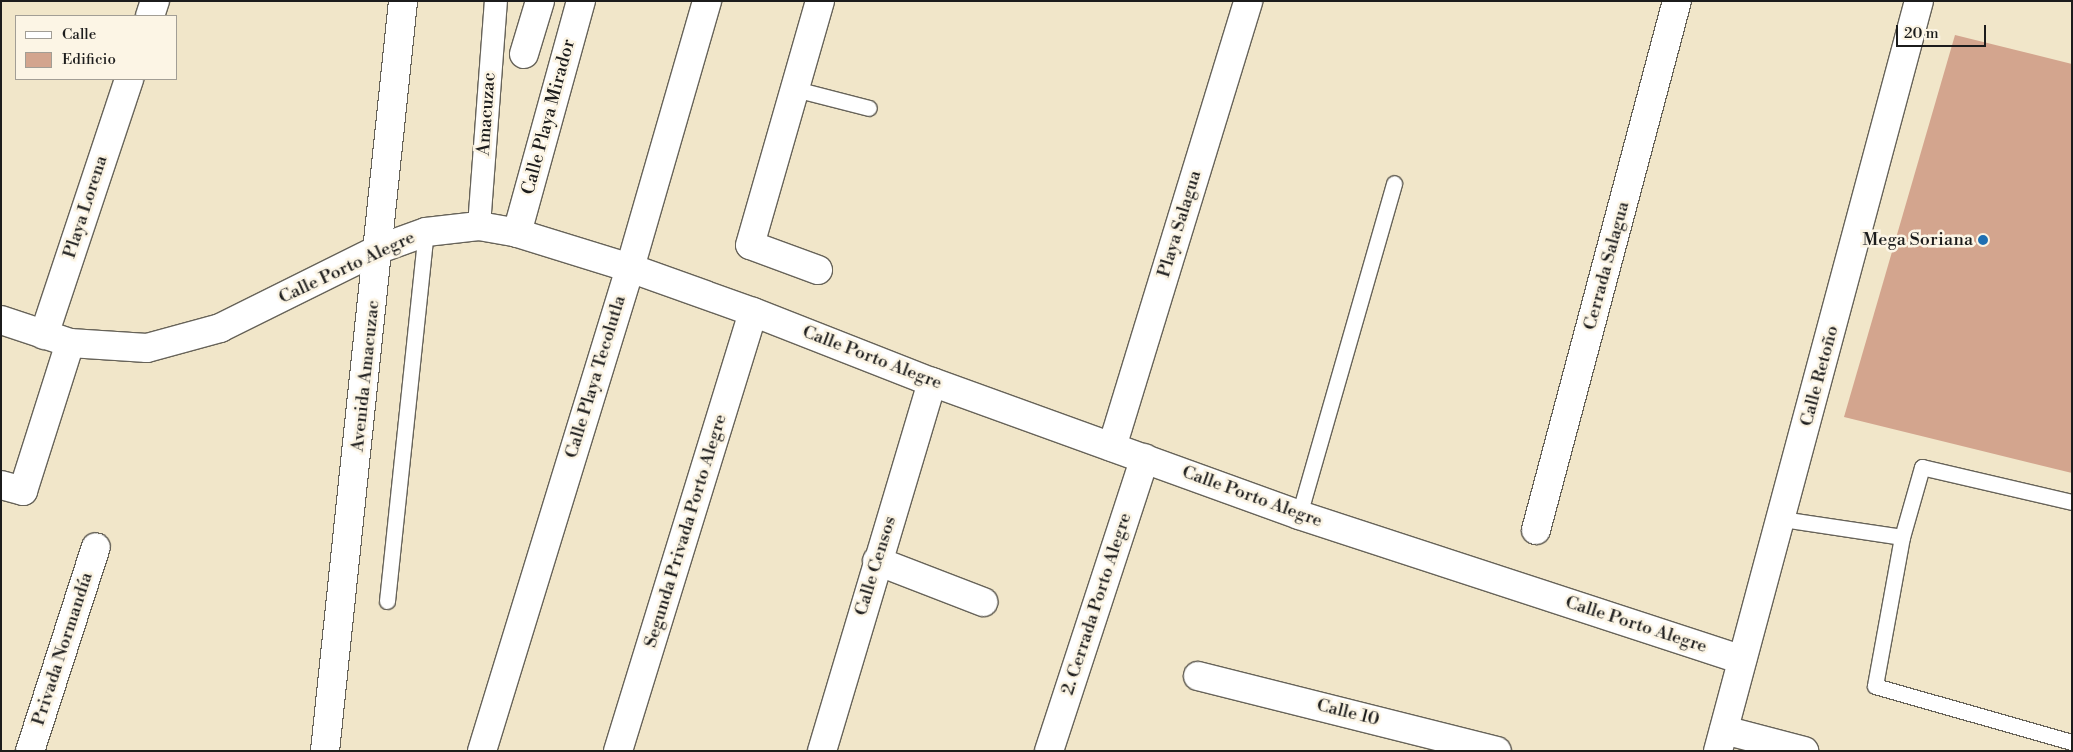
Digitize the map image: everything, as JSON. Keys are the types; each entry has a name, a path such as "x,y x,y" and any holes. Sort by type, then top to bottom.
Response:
{"street":[{"path":"150,15 154,1"},
{"name":"Avenida Amacuzac","path":"325,751 379,249 403,1"},
{"name":"Amacuzac","path":"479,226 496,1"},
{"path":"524,54 540,1"},
{"name":"Calle Playa Mirador","path":"517,233 581,1"},
{"name":"Calle Playa Tecolutla","path":"482,751 630,268 707,1"},
{"path":"818,270 750,245 820,1"},
{"name":"Playa Salagua","path":"1112,447 1248,1"},
{"name":"Cerrada Salagua","path":"1536,530 1677,1"},
{"name":"Calle Retoño","path":"1721,741 1782,519 1919,1"},
{"name":"Playa Lorena","path":"44,335 129,80"},
{"name":"Calle Porto Alegre","path":"1,320 70,343 147,348 220,328 379,249 426,232 479,226 517,233 630,268 753,312 932,382 1299,515 1742,660"},
{"name":"Segunda Privada Porto Alegre","path":"618,751 753,312"},
{"path":"1,485 23,491 70,343"},
{"name":"Calle Censos","path":"822,751 877,561 932,382"},
{"name":"2. Cerrada Porto Alegre","path":"1049,751 1145,458"},
{"name":"Privada Normandía","path":"30,751 96,547"},
{"path":"877,561 983,602"},
{"name":"Calle 10","path":"1198,676 1497,751"},
{"path":"1721,741 1804,751"}],"lane":[{"path":"795,89 869,108"},
{"path":"1299,515 1394,183"},
{"path":"388,601 426,232"},
{"path":"2072,502 1922,466 1902,537 1875,686 2072,742"},
{"path":"1782,519 1902,537"}],"building":[{"name":"Mega Soriana","path":"1955,35 2072,64 2072,473 1844,417"}],"place":[{"name":"Mega Soriana","path":"1983,240"}]}
